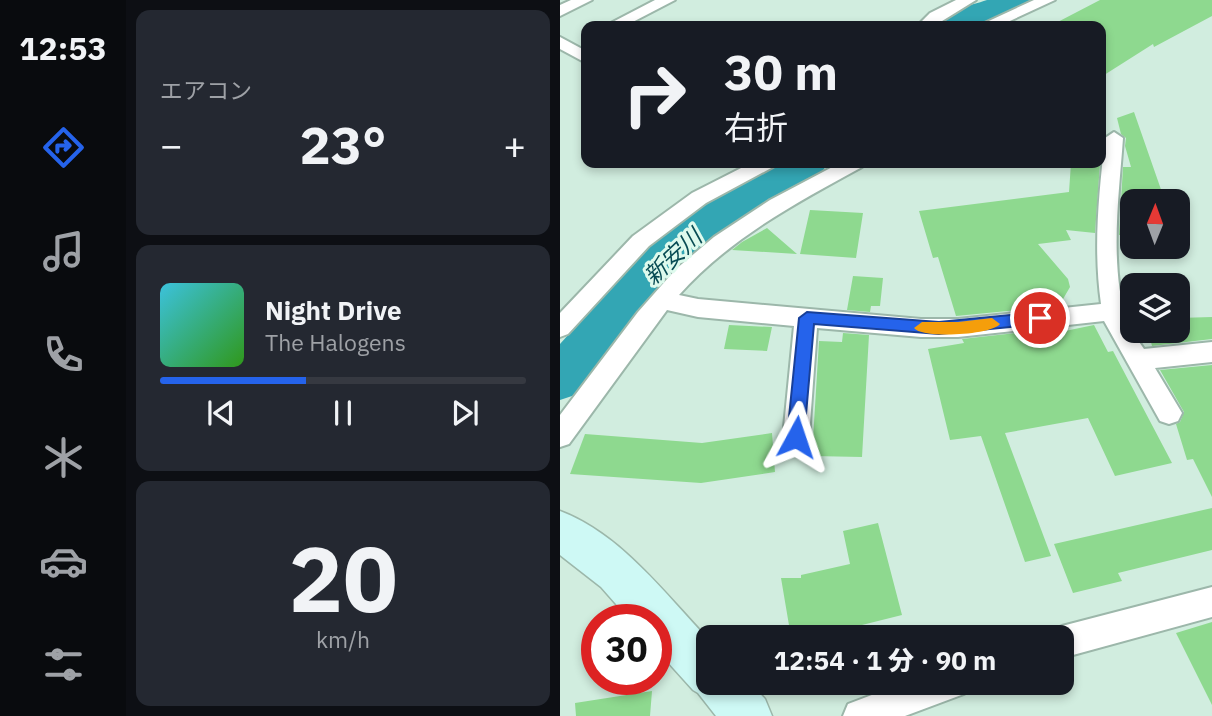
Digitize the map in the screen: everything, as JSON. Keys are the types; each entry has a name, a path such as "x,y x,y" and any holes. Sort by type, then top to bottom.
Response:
{"street":[{"path":"560,11 584,0"},
{"path":"623,21 667,0"},
{"path":"930,21 968,0"},
{"path":"998,21 1047,0"},
{"path":"565,45 581,55"},
{"path":"1114,138 1107,221 1107,265 1116,324 1169,413"},
{"path":"560,327 642,241 699,198 751,168"},
{"path":"560,436 662,300 704,256 764,211 846,168"},
{"path":"662,300 698,308 921,328 958,328 1114,311"},
{"path":"796,437 807,318"},
{"path":"1137,360 1212,352"},
{"path":"560,530 616,572 696,660"},
{"path":"1074,639 1212,602"},
{"path":"729,695 748,716"},
{"path":"860,716 916,695"}],"building":[{"path":"1100,0 1212,0 1212,16 1154,47 1153,44 1106,74 1106,21 1060,21"},
{"path":"1134,112 1161,189 1122,189 1123,167 1131,167 1125,146 1126,138 1121,134 1117,118"},
{"path":"1071,168 1100,168 1095,233 1066,230 1071,240 1038,244 1068,279 1070,287 1059,306 956,316 938,257 933,258 919,211 1069,192"},
{"path":"810,210 863,213 856,258 800,254"},
{"path":"767,228 797,254 732,250 742,242"},
{"path":"853,276 883,278 880,306 871,306 870,312 847,310"},
{"path":"1212,317 1212,339 1190,342 1190,318"},
{"path":"729,325 772,327 767,351 724,349"},
{"path":"1094,325 1108,352 1113,351 1172,463 1115,476 1088,418 1005,433 1051,556 1025,562 981,436 950,440 928,349 964,343 962,339 1044,330 1041,336"},
{"path":"843,333 869,335 862,457 812,456 819,341 842,342"},
{"path":"1151,343 1178,343 1152,346"},
{"path":"1212,365 1212,497 1193,459 1187,460 1176,424 1180,422 1184,412 1160,370"},
{"path":"772,433 775,472 701,483 570,474 585,434 702,443"},
{"path":"1212,508 1212,550 1118,573 1122,581 1073,593 1054,544"},
{"path":"878,523 902,615 862,625 789,625 781,578 801,578 801,575 850,564 843,531"},
{"path":"1212,622 1212,705 1176,633"},
{"path":"626,695 652,695 650,716 576,716 575,703"}],"waterway":[{"name":"新安川","path":"961,21 1018,0"},
{"path":"968,7 972,14"},
{"name":"新安川","path":"560,379 666,255 739,199 798,168"}],"slow traffic":[{"path":"922,328 992,324"}],"route":[{"path":"796,437 807,318 921,328 958,328 1040,318"}]}
